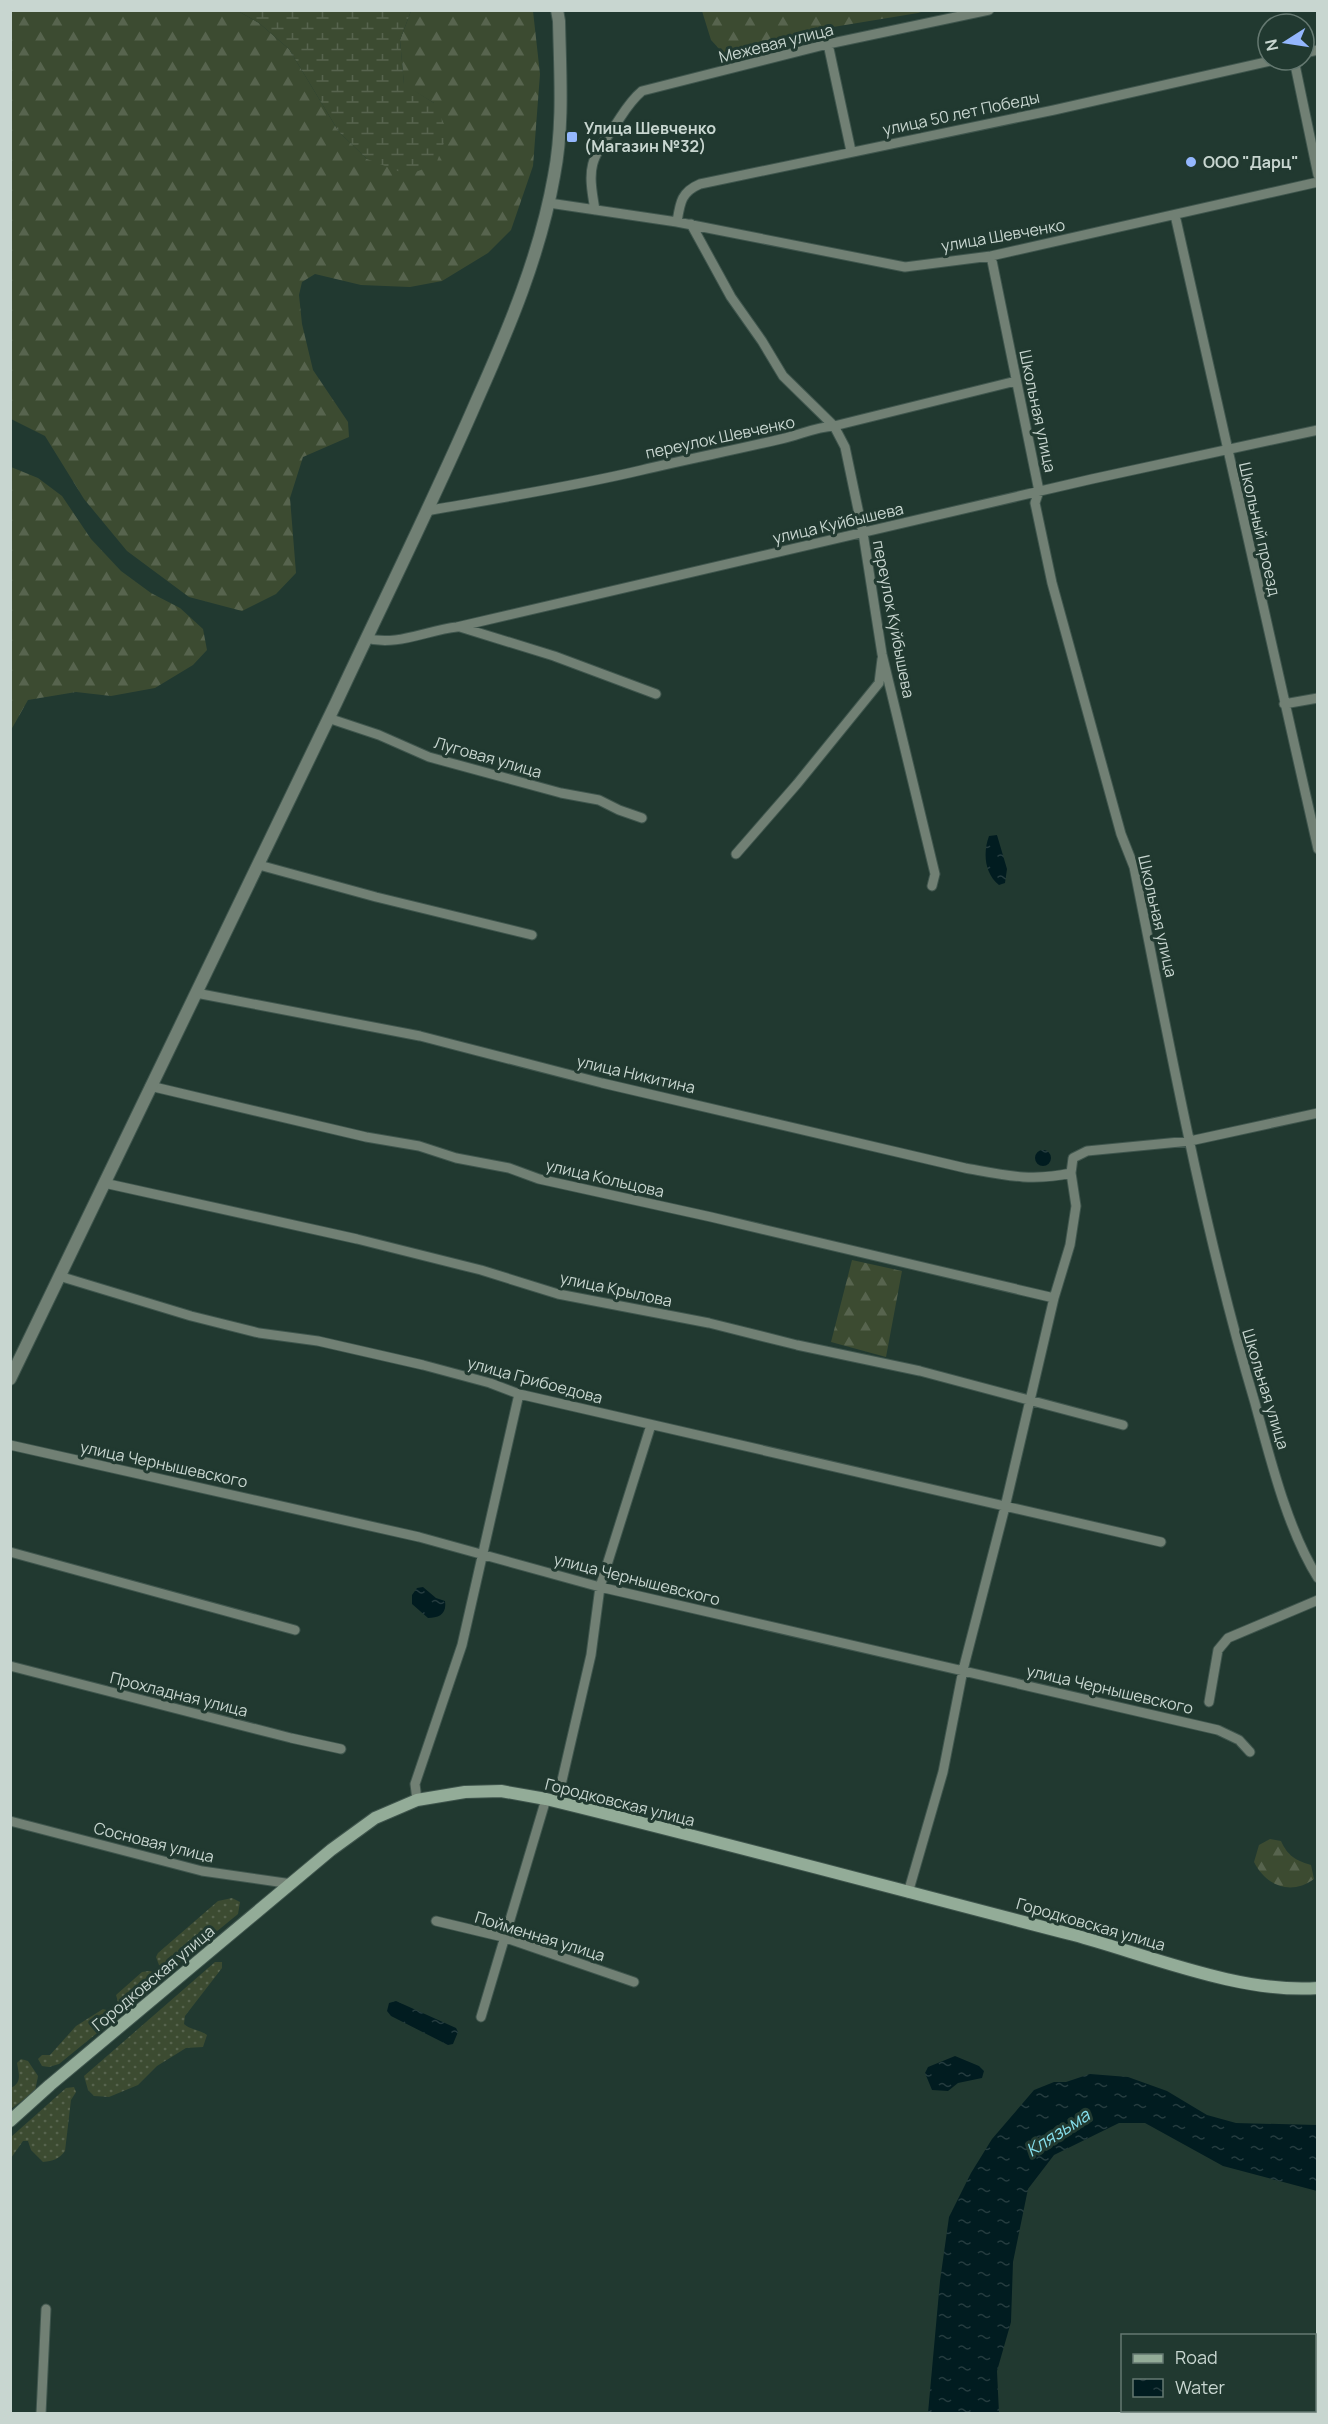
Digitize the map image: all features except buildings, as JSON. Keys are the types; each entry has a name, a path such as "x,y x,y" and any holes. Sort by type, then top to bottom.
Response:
{"main road":[{"name":"Городковская улица","path":"10,2121 332,1850 375,1818 417,1800 465,1792 501,1791 552,1801 1078,1936 1249,1984 1317,1988"}],"street":[{"path":"10,1379 259,865 426,511 514,317 545,224 555,171 560,115 557,10"},
{"name":"Межевая улица","path":"596,210 590,180 591,165 599,147 629,103 642,91 828,44 989,10"},
{"path":"828,44 851,151"},
{"name":"улица 50 лет Победы","path":"677,222 684,194 688,189 700,184 1054,110 1256,64"},
{"path":"1296,72 1317,175"},
{"name":"улица Шевченко","path":"549,203 691,224 905,267 991,256 1317,182"},
{"name":"Школьный проезд","path":"1174,215 1317,849"},
{"name":"переулок Куйбышева","path":"691,224 731,297 783,376 834,426 845,447 863,533 882,654 935,874 932,886"},
{"name":"Школьная улица","path":"991,256 1039,491 1035,503 1052,584 1120,834 1134,867 1190,1141 1239,1349 1295,1532 1317,1578"},
{"name":"переулок Шевченко","path":"426,511 553,489 799,435 817,428 834,426 1016,381"},
{"name":"улица Куйбышева","path":"366,638 380,642 436,629 457,627 1039,491 1317,430"},
{"path":"457,627 554,656 656,694"},
{"path":"736,854 797,784 879,683 882,654"},
{"path":"1284,704 1317,698"},
{"name":"Луговая улица","path":"328,718 379,735 429,757 561,793 599,800 642,818"},
{"path":"259,865 376,897 532,935"},
{"name":"улица Никитина","path":"196,993 420,1036 591,1080 965,1168 1045,1179 1071,1173"},
{"name":"улица Кольцова","path":"150,1086 366,1137 419,1146 456,1158 509,1168 539,1179 1054,1298"},
{"path":"908,1893 943,1772 963,1670 1005,1508 1054,1298 1070,1245 1076,1206 1071,1173 1073,1158 1087,1151 1190,1141 1317,1113"},
{"name":"улица Крылова","path":"104,1183 357,1239 481,1270 558,1294 709,1323 797,1345 920,1371 1123,1425"},
{"name":"улица Грибоедова","path":"59,1276 191,1316 259,1333 318,1341 423,1365 490,1383 519,1394 1005,1508 1161,1542"},
{"path":"417,1800 415,1784 462,1645 519,1394"},
{"path":"481,2017 503,1937 552,1801 591,1655 600,1587 651,1425"},
{"name":"улица Чернышевского","path":"10,1445 160,1480 266,1501 481,1554 600,1587 1218,1730 1239,1740 1250,1752"},
{"path":"10,1552 295,1630"},
{"path":"1209,1702 1218,1650 1228,1638 1317,1600"},
{"name":"Прохладная улица","path":"10,1666 341,1749"},
{"name":"Сосновая улица","path":"10,1821 202,1871 292,1884"},
{"name":"Пойменная улица","path":"436,1921 503,1937 634,1982"},
{"path":"40,2414 46,2309"}],"green space":[{"path":"702,10 924,11 821,29 804,37 723,53 711,40"},
{"path":"10,11 238,11 259,23 289,49 339,132 367,159 434,103 404,85 400,40 411,11 533,11 540,74 533,166 511,230 488,253 442,281 410,287 361,285 315,274 302,282 299,295 302,324 313,370 348,422 349,437 303,457 290,498 296,573 276,594 242,611 189,597 127,551 84,499 45,436 11,419"},
{"path":"238,11 411,11 400,40 404,84 434,103 448,132 436,164 408,175 367,159 339,132 289,49 259,23"},
{"path":"11,467 38,478 62,496 91,539 121,571 151,593 180,608 203,629 207,650 193,665 155,688 111,696 76,692 28,700 11,730"},
{"path":"852,1260 902,1271 886,1357 831,1342"},
{"path":"1270,1839 1281,1841 1293,1857 1311,1865 1314,1879 1297,1887 1288,1887 1280,1886 1265,1877 1254,1862 1259,1845"},
{"path":"232,1898 240,1902 238,1914 176,1965 168,1968 159,1965 156,1957 158,1953 218,1901"},
{"path":"215,1962 222,1962 222,1968 185,2016 184,2024 207,2035 203,2047 186,2048 157,2066 138,2085 109,2097 94,2096 88,2090 84,2076"},
{"path":"142,1972 159,1973 163,1980 136,2002 124,2004 118,2002 116,1995"},
{"path":"103,2009 110,2011 112,2019 107,2025 59,2064 49,2067 42,2066 38,2059 42,2055 50,2055 76,2026"},
{"path":"21,2059 28,2061 38,2076 35,2091 11,2109 11,2088 18,2081 17,2063"},
{"path":"74,2087 76,2092 71,2100 63,2154 56,2159 43,2162 31,2150 28,2141 23,2141 11,2158 11,2137 66,2088"}],"water":[{"path":"997,835 1007,869 1005,883 999,885 990,875 986,862 989,836"},
{"path":"1040,1150 1046,1150 1051,1158 1049,1164 1040,1166 1035,1161 1035,1155"},
{"path":"423,1587 436,1598 445,1601 445,1609 439,1616 428,1618 412,1604 412,1595 417,1588"},
{"path":"396,2001 456,2028 458,2032 453,2044 448,2045 391,2016 387,2011 389,2003"},
{"path":"955,2056 979,2066 984,2071 982,2078 958,2083 948,2091 932,2090 925,2073 928,2067"},
{"name":"Клязьма","path":"1090,2074 1128,2077 1167,2091 1207,2115 1236,2123 1317,2125 1317,2191 1223,2166 1145,2123 1119,2123 1054,2155 1028,2189 1013,2262 1011,2322 997,2371 999,2413 928,2413 940,2281 949,2217 971,2173 992,2139 1034,2090 1054,2082 1066,2082"}],"place":[{"name":"Улица Шевченко (Магазин №32)","path":"572,137"},
{"name":"ООО \"Дарц\"","path":"1191,162"}]}
